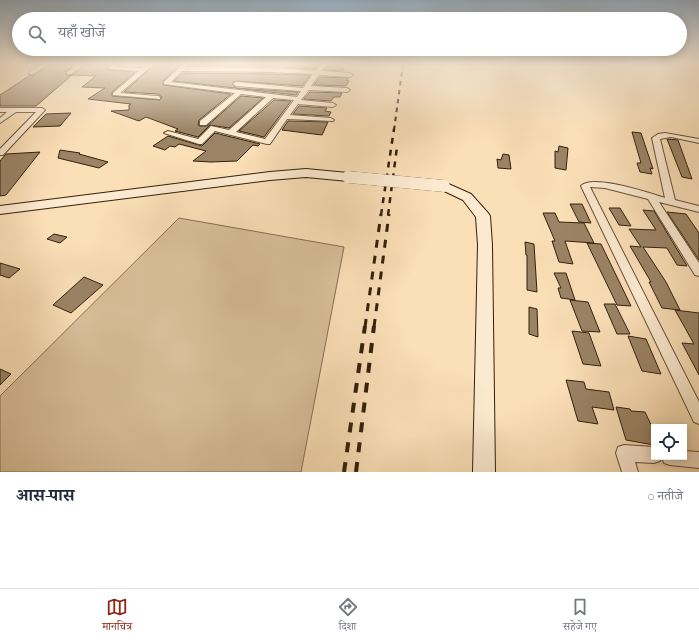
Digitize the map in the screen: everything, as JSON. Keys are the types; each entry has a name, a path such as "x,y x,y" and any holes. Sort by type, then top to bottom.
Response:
{"main road":[{"path":"0,210 270,176 306,173 444,186 467,197 483,216 485,245 484,472"}],"street":[{"path":"124,86 114,94 158,98"},
{"path":"193,86 333,105"},
{"path":"228,90 233,86"},
{"path":"264,86 346,90"},
{"path":"168,133 199,142 214,128 267,142 287,117 308,86"},
{"path":"203,122 240,92"},
{"path":"230,133 271,96"},
{"path":"0,110 42,110 0,153"},
{"path":"0,121 14,110"},
{"path":"287,117 331,120"},
{"path":"671,202 656,138 661,135 668,135 699,141"},
{"path":"699,209 605,185 591,184 585,186 699,417"},
{"path":"651,197 699,272"},
{"path":"630,472 624,453 651,455"},
{"path":"687,459 699,460"}],"shaded area":[{"path":"179,218 344,247 301,472 0,472 0,396"}],"building":[{"path":"14,86 59,86 36,106 0,106 0,95"},
{"path":"119,86 112,92 112,96 160,100 162,97 158,94 124,92 131,86 171,86 231,94 199,120 198,125 200,126 207,126 241,96 263,98 229,128 210,125 198,137 175,131 178,129 146,117 139,121 111,111 129,110 129,105 131,104 88,99 105,88 82,87"},
{"path":"218,86 234,86 236,88 298,92 296,95"},
{"path":"310,92 342,93 340,97 334,97 331,101 304,99"},
{"path":"274,100 291,101 264,137 239,131"},
{"path":"299,106 327,108 325,111 331,112 329,116 293,114"},
{"path":"71,113 60,126 33,127 46,114"},
{"path":"288,121 328,122 322,135 282,130"},
{"path":"632,132 641,133 653,169 650,168 652,174 640,172 637,163 641,163"},
{"path":"215,133 260,144 258,146 253,145 237,161 211,162 193,161 206,151 179,144 175,147 170,146 165,150 153,146 168,136 202,146"},
{"path":"667,139 678,140 692,179 682,177"},
{"path":"559,146 568,148 566,170 555,168 555,151 558,152"},
{"path":"60,150 80,153 79,154 108,162 99,168 58,158"},
{"path":"40,152 6,195 0,196 0,161 6,154"},
{"path":"503,154 509,155 511,169 498,168 497,159 501,160"},
{"path":"570,204 582,204 591,223 579,222"},
{"path":"609,208 620,208 631,226 619,225"},
{"path":"643,210 654,211 687,266 677,265 667,248 643,247 666,282 680,310 662,308 649,282 651,282 630,246 641,247 629,229 656,230"},
{"path":"667,212 686,214 699,233 699,260"},
{"path":"543,213 555,213 559,222 584,223 594,243 565,241 573,264 559,262 552,241 555,241"},
{"path":"54,234 67,237 60,243 47,239"},
{"path":"525,242 534,244 537,292 527,290 527,255"},
{"path":"587,243 601,244 631,306 617,305"},
{"path":"0,263 20,269 9,278 0,275"},
{"path":"554,273 566,273 575,300 561,298 558,288 561,288"},
{"path":"84,277 103,285 71,313 53,305"},
{"path":"570,300 588,302 600,332 582,331"},
{"path":"604,304 615,304 630,334 617,334"},
{"path":"529,307 537,309 538,337 529,334"},
{"path":"675,310 699,313 699,375 682,343 694,344"},
{"path":"572,331 589,333 601,366 583,364"},
{"path":"628,336 646,339 661,374 642,371"},
{"path":"0,369 11,374 0,385"},
{"path":"566,380 584,382 586,389 609,392 614,410 592,407 598,424 578,421"},
{"path":"616,407 630,409 631,411 645,412 651,425 651,444 626,440"}],"railway":[{"path":"394,130 400,86"},
{"path":"381,215 394,129"},
{"path":"388,215 397,147"},
{"path":"365,327 381,214"},
{"path":"374,327 389,214"},
{"path":"344,472 365,326"},
{"path":"356,472 374,326"}]}
